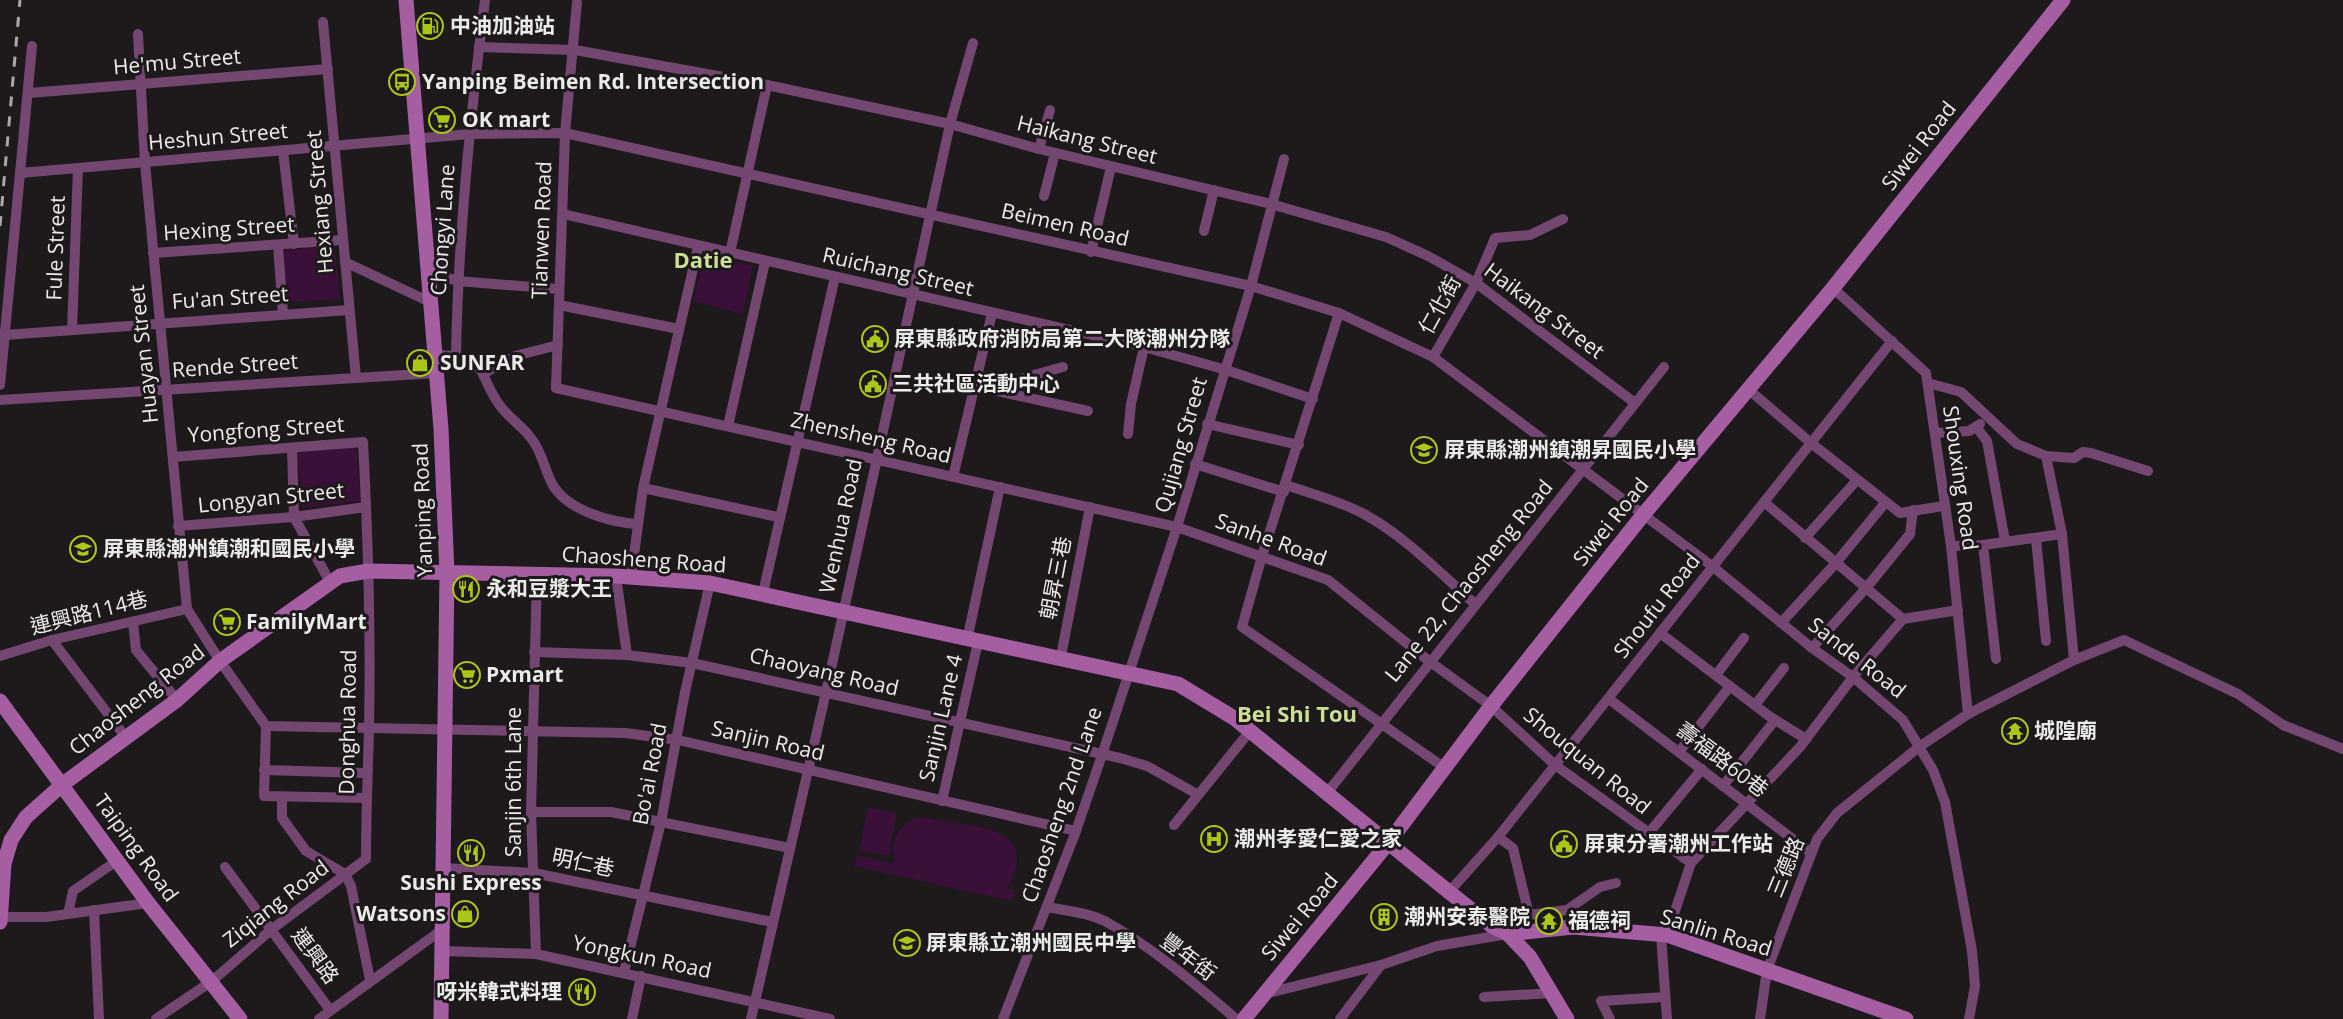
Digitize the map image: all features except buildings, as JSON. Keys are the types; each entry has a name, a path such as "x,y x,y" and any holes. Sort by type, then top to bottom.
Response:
{"main road":[{"name":"Yanping Road","path":"406,0 436,355 447,573 447,728 441,1019"},
{"name":"Siwei Road","path":"1244,1019 1389,842 1491,706 1643,515 1833,288 2063,0"},
{"name":"Chaosheng Road","path":"0,922 4,864 11,840 26,817 63,784 177,700 220,661 330,582 340,576 368,571 624,576 710,583 972,641 1061,656 1178,684 1206,699 1250,731 1492,926 1508,934"},
{"name":"Taiping Road","path":"0,701 148,903 240,1019"},
{"name":"Sanlin Road","path":"1508,934 1573,927 1664,935 1906,1019"},
{"path":"1508,934 1530,957 1567,1019"}],"street":[{"name":"Chongyi Lane","path":"456,355 457,281 485,0"},
{"name":"Tianwen Road","path":"556,388 565,133 575,50 577,2"},
{"name":"Hexiang Street","path":"323,22 356,378"},
{"name":"Huayan Street","path":"138,34 145,163 187,609 266,726"},
{"name":"Wenhua Road","path":"751,1019 826,692 874,460 929,214 950,124 973,43"},
{"path":"0,385 32,46"},
{"name":"Haikang Street","path":"479,47 575,50 767,85 950,124 1111,167 1271,204 1386,237 1428,256 1476,283 1635,403"},
{"name":"He'mu Street","path":"29,93 328,69"},
{"path":"730,253 767,85"},
{"path":"1039,149 1050,110"},
{"name":"Beimen Road","path":"419,140 470,134 565,133 1251,286 1339,313 1433,357 1643,515"},
{"name":"Heshun Street","path":"20,173 419,140"},
{"path":"284,151 294,243"},
{"path":"1044,196 1055,153"},
{"name":"Qujiang Street","path":"1128,671 1177,527 1223,369 1251,286 1284,159"},
{"path":"1091,252 1111,167"},
{"name":"Fule Street","path":"72,330 78,168"},
{"path":"1204,231 1214,190"},
{"name":"Ruichang Street","path":"563,214 698,247 1144,347 1223,369 1313,399"},
{"name":"仁化街","path":"1433,357 1476,283 1495,238 1530,234 1563,219"},
{"name":"Hexing Street","path":"153,253 342,240"},
{"path":"278,245 283,314"},
{"path":"627,655 624,576 698,247"},
{"path":"345,262 432,303"},
{"path":"728,426 765,262"},
{"path":"429,271 457,281 559,289"},
{"path":"763,593 778,518 835,277"},
{"name":"Shouxing Road","path":"1833,288 1926,373 1943,506 1951,546 1968,714"},
{"path":"559,305 679,329"},
{"name":"Fu'an Street","path":"5,335 349,310"},
{"path":"953,477 992,313"},
{"path":"1339,313 1262,556 1242,627 1445,768"},
{"name":"Shoufu Road","path":"1449,892 1498,837 1609,699 1892,341"},
{"path":"485,373 515,356 558,345"},
{"path":"1128,434 1131,404 1144,347"},
{"path":"436,355 456,355 477,364 485,373 501,406 534,441 556,489 569,502 615,523 637,524"},
{"path":"987,388 1063,367"},
{"name":"Lane 22, Chaosheng Road","path":"1328,793 1429,662 1664,367"},
{"name":"Rende Street","path":"0,400 437,373"},
{"path":"1928,383 1961,392 2017,444 2046,456 2074,458 2084,452 2091,453 2148,471"},
{"path":"975,386 1089,411"},
{"name":"Zhensheng Road","path":"556,388 1177,527"},
{"path":"1748,389 1811,443 1900,513 1943,506"},
{"path":"1935,433 1969,431 1977,428 1988,417"},
{"path":"1207,424 1299,445"},
{"path":"1977,428 1987,441 2005,541"},
{"name":"Yongfong Street","path":"173,457 363,442"},
{"name":"Donghua Road","path":"363,442 368,571 369,728 366,773 366,859"},
{"path":"292,449 294,517 330,582"},
{"path":"2046,456 2062,534 2074,660"},
{"path":"1195,464 1353,509 1376,521 1407,544 1475,604"},
{"path":"1805,538 1857,480"},
{"name":"Sanjin Lane 4","path":"942,801 961,724 972,641 1000,487"},
{"path":"643,488 778,518"},
{"path":"1764,502 1835,564 1868,587 1903,619"},
{"path":"1781,623 1835,564 1885,503"},
{"name":"Longyan Street","path":"178,526 294,517 366,507"},
{"name":"朝昇三巷","path":"1061,656 1090,507"},
{"path":"1812,648 1868,587 1911,534 1913,510"},
{"name":"Sande Road","path":"1643,515 1712,566 1812,648 1853,677 1903,720 1933,770 1945,801 1963,890 1975,986 1969,1019"},
{"name":"Sanhe Road","path":"1177,527 1328,580 1429,662 1491,706"},
{"path":"1951,546 2036,539 2062,534"},
{"path":"2036,539 2046,641"},
{"path":"1983,544 1996,659"},
{"name":"Sanjin 6th Lane","path":"536,954 531,812 537,573"},
{"name":"Bo'ai Road","path":"624,972 661,822 710,583"},
{"name":"連興路114巷","path":"0,656 52,640 187,609"},
{"path":"1666,1019 1664,935 1691,863 1806,739 1853,677 1903,619 1958,610"},
{"path":"133,622 136,650 177,700"},
{"path":"1660,633 1775,720 1806,739"},
{"path":"1716,675 1744,638"},
{"path":"52,640 127,739"},
{"path":"1919,747 1968,714 2074,660 2124,640 2238,694 2283,725 2343,749"},
{"name":"Chaoyang Road","path":"534,652 627,655 692,663 1147,766 1197,794"},
{"path":"1755,705 1784,668"},
{"name":"Chaosheng 2nd Lane","path":"1003,1019 1076,831 1128,671"},
{"path":"1678,752 1730,686"},
{"name":"壽福路60巷","path":"1609,699 1811,853"},
{"name":"Shouquan Road","path":"1491,706 1555,765 1691,863"},
{"path":"1723,786 1775,720"},
{"path":"266,726 264,796 366,798"},
{"name":"Sanjin Road","path":"266,726 625,733 678,741 808,769 1076,831"},
{"path":"1174,825 1250,731"},
{"name":"三德路","path":"1760,1019 1767,970 1817,839 1837,813 1919,747"},
{"path":"1648,834 1702,769"},
{"path":"264,770 366,773"},
{"path":"282,797 282,818 306,851 345,874 351,886 370,980"},
{"path":"531,812 611,812 790,848"},
{"path":"1498,837 1513,848 1529,915"},
{"name":"Ziqiang Road","path":"156,1019 212,981 272,929 366,859"},
{"path":"68,914 74,891 118,860"},
{"name":"連興路","path":"225,867 330,1010"},
{"name":"明仁巷","path":"444,868 534,873 772,922"},
{"path":"1492,926 1529,915 1567,910 1600,887 1616,884"},
{"path":"1,917 46,917 148,903"},
{"name":"豐年街","path":"1047,907 1084,914 1110,923 1181,974 1236,1019"},
{"path":"94,910 99,1019"},
{"path":"1567,910 1573,927"},
{"path":"319,1019 443,929"},
{"name":"Sanlin Road","path":"1263,994 1334,974 1381,965 1437,946 1508,934"},
{"name":"Yongkun Road","path":"443,951 536,954 830,1019"},
{"path":"1340,1019 1381,965"},
{"path":"633,1019 641,976"},
{"path":"1484,997 1552,993"},
{"path":"1610,1019 1601,1001 1665,997"}],"shaded area":[{"path":"335,247 340,299 287,302 284,250"},
{"path":"703,254 753,266 743,314 694,301"},
{"path":"356,447 361,501 303,507 297,452"},
{"path":"868,807 897,813 889,856 859,850"},
{"path":"918,818 982,828 1007,838 1013,844 1017,858 1017,866 1006,888 1015,890 1012,901 854,866 857,855 895,864 893,849 899,830"}],"railway":[{"path":"0,226 20,0"}],"place":[{"name":"中油加油站","path":"430,26"},
{"name":"Yanping Beimen Rd. Intersection","path":"402,82"},
{"name":"OK mart","path":"442,120"},
{"name":"屏東縣政府消防局第二大隊潮州分隊","path":"875,339"},
{"name":"SUNFAR","path":"420,363"},
{"name":"三共社區活動中心","path":"873,384"},
{"name":"屏東縣潮州鎮潮昇國民小學","path":"1424,450"},
{"name":"屏東縣潮州鎮潮和國民小學","path":"83,549"},
{"name":"永和豆漿大王","path":"466,589"},
{"name":"FamilyMart","path":"227,622"},
{"name":"Pxmart","path":"467,675"},
{"name":"城隍廟","path":"2015,731"},
{"name":"潮州孝愛仁愛之家","path":"1214,839"},
{"name":"屏東分署潮州工作站","path":"1564,844"},
{"name":"Sushi Express","path":"471,853"},
{"name":"Watsons","path":"465,914"},
{"name":"潮州安泰醫院","path":"1384,917"},
{"name":"福德祠","path":"1549,921"},
{"name":"屏東縣立潮州國民中學","path":"907,943"},
{"name":"呀米韓式料理","path":"582,992"}],"district":[{"name":"Datie","path":"703,260"},
{"name":"Bei Shi Tou","path":"1297,714"}]}
